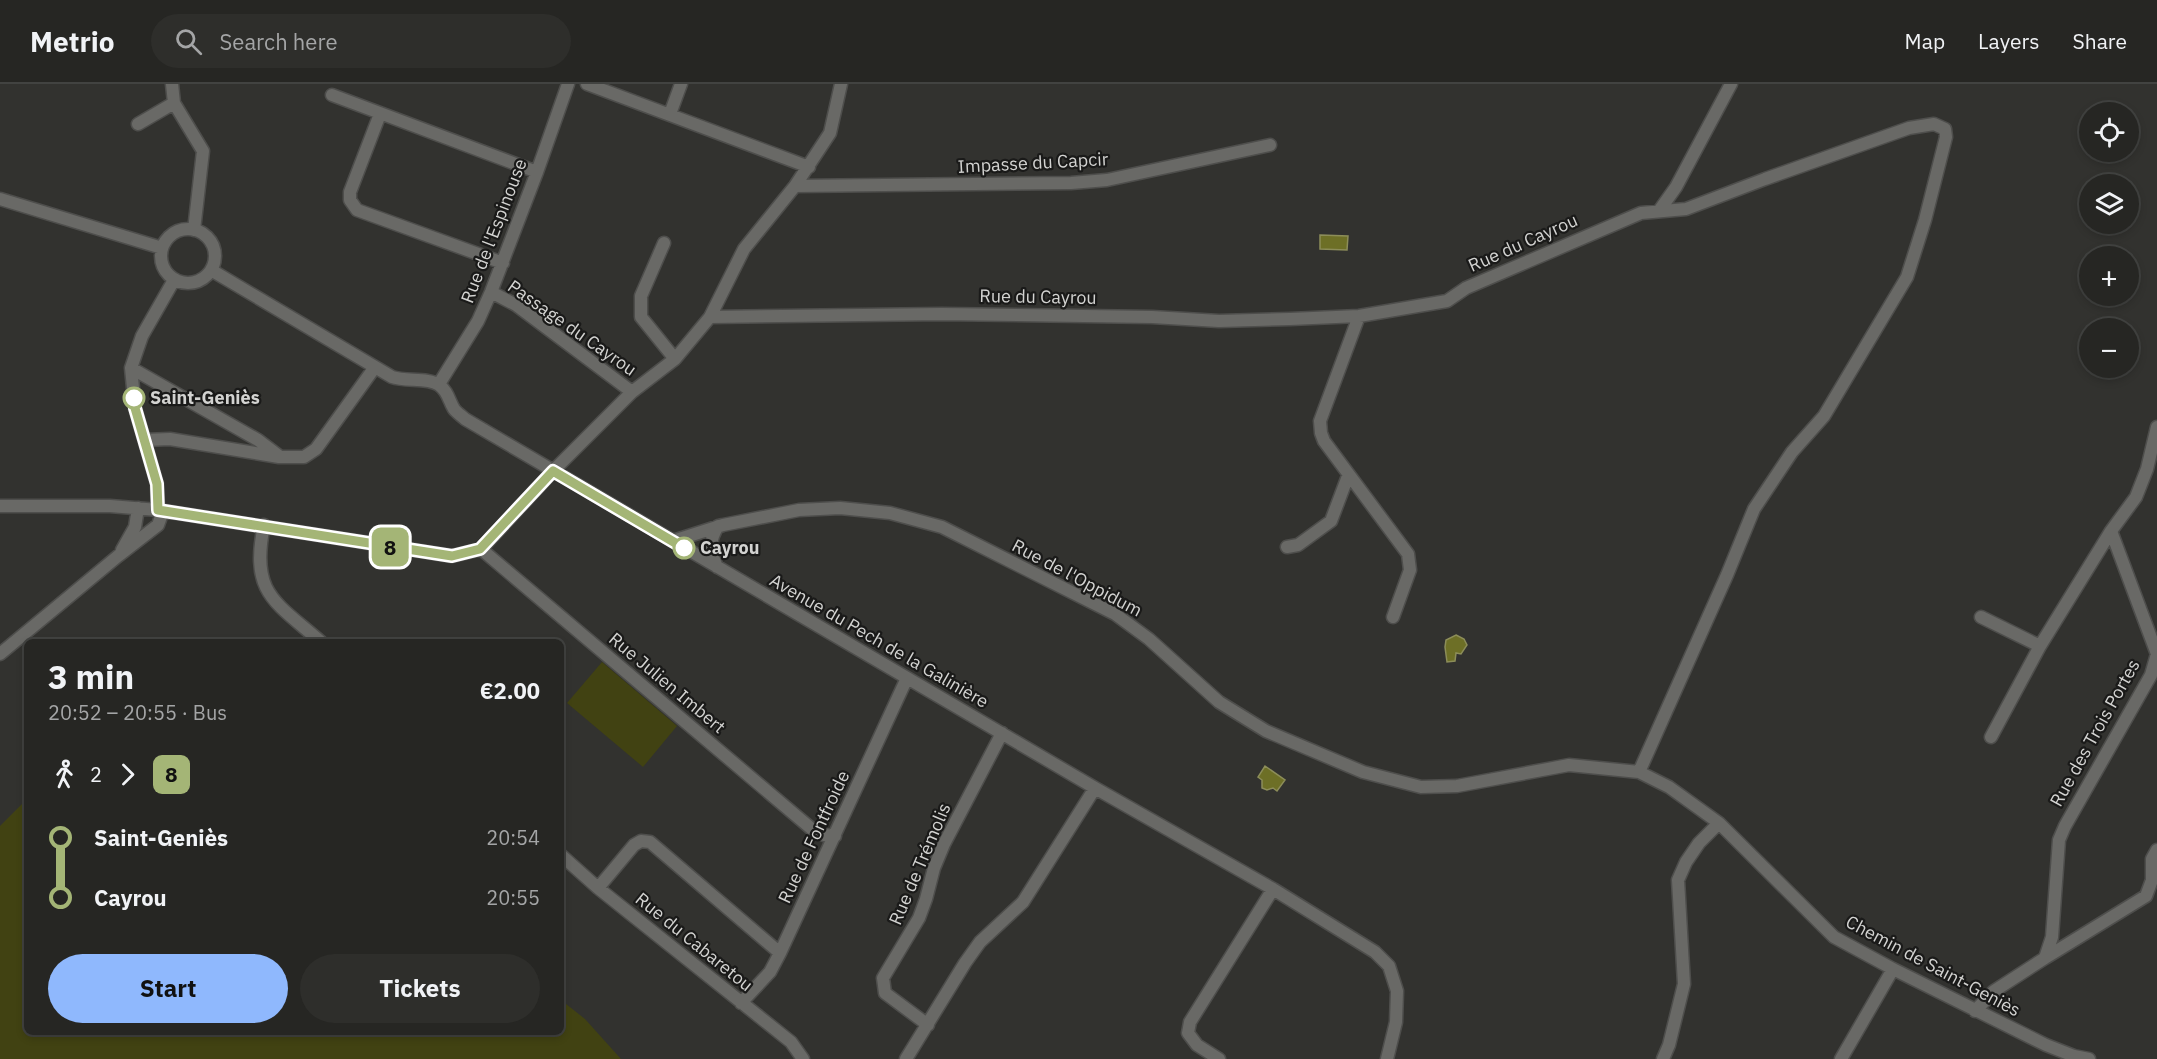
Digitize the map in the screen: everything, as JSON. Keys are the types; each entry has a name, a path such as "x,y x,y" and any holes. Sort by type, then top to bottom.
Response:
{"street":[{"path":"172,84 174,103 203,152 194,230"},
{"name":"Rue de l'Espinouse","path":"439,384 478,321 491,292 568,84"},
{"path":"587,84 809,167"},
{"path":"670,114 681,84"},
{"path":"0,506 138,508 264,525 452,556 480,549 553,471 632,392 675,359 710,318 744,249 795,186 830,133 841,84"},
{"path":"1659,212 1676,187 1731,84"},
{"path":"332,95 537,172"},
{"path":"138,124 174,103"},
{"path":"380,114 350,192 350,200 357,210 503,263"},
{"name":"Rue du Cayrou","path":"710,318 942,314 1152,317 1219,321 1359,316 1447,301 1466,288 1641,213 1686,209 1909,128 1934,124 1945,129 1946,137 1925,220 1907,277 1824,416 1792,452 1754,509 1639,772"},
{"name":"Impasse du Capcir","path":"795,186 1071,183 1107,180 1270,145"},
{"path":"0,199 162,248"},
{"path":"194,230 209,238 213,246 214,262 206,277 191,284 174,280 167,274 162,266 162,248 165,241 178,231 194,230"},
{"path":"664,243 641,296 641,317 675,359"},
{"path":"211,270 400,380 439,384"},
{"path":"0,654 158,525 160,510 157,484 135,408 131,368 142,336 174,280"},
{"name":"Passage du Cayrou","path":"491,292 516,305 632,392"},
{"path":"1359,316 1320,421 1321,433 1348,476 1408,554 1410,570 1393,617"},
{"path":"145,440 170,439 279,457 304,457 316,449 375,367"},
{"path":"131,368 258,440 279,457"},
{"name":"Avenue du Pech de la Galinière","path":"439,384 447,392 454,409 465,419 1095,788 1274,889 1375,952 1389,966 1397,991 1396,1022 1387,1059"},
{"path":"1990,737 2040,646 2111,531 2136,497 2147,469 2157,427"},
{"path":"1287,547 1298,545 1331,521 1348,476"},
{"path":"118,556 131,536 138,508"},
{"name":"Rue de l'Oppidum","path":"673,542 718,526 799,510 840,508 890,513 942,527 1115,614 1149,639 1219,702 1266,731 1363,772 1421,787"},
{"path":"264,525 259,558 263,584 277,604 318,639"},
{"path":"717,567 710,551 714,532 718,526"},
{"name":"Rue des Trois Portes","path":"2045,958 2052,937 2059,840 2151,675 2157,654 2111,531"},
{"name":"Rue Julien Imbert","path":"480,549 813,830 824,835 835,836"},
{"path":"1981,617 2040,646"},
{"name":"Rue de Fontfroide","path":"741,1003 770,972 780,953 907,678"},
{"name":"Rue de Trémolis","path":"928,1025 885,993 883,978 919,918 944,844 1002,733"},
{"name":"Chemin de Saint-Geniès","path":"1421,787 1457,786 1569,765 1639,772 1669,787 1719,823 1834,937 1975,1011 2046,1045 2089,1059"},
{"path":"906,1059 965,963 980,942 1023,902 1095,788"},
{"path":"1664,1059 1684,984 1678,880 1686,862 1699,843 1719,823"},
{"path":"598,888 634,845 641,841 650,842 780,953"},
{"path":"1975,1011 1994,991 2146,896 2152,880 2152,859 2157,850"},
{"name":"Rue du Cabaretou","path":"564,858 598,888 791,1042 803,1059"},
{"path":"1219,1059 1197,1045 1188,1034 1190,1022 1274,889"},
{"path":"1841,1059 1893,969"}],"shaded area":[{"path":"1320,235 1348,236 1347,250 1320,249"},
{"path":"1456,635 1464,639 1467,645 1461,654 1456,653 1455,661 1447,662 1446,640"},
{"path":"602,662 677,726 643,767 567,703"},
{"path":"1265,766 1285,780 1277,791 1273,788 1267,790 1262,788 1262,780 1258,777"},
{"path":"24,802 24,1035 564,1035 564,1002 585,1019 621,1059 0,1059 0,826"}],"bus line":[{"name":"8","path":"134,398 157,484 158,510 452,556 480,549 553,471 684,548"}],"place":[{"name":"Saint-Geniès","path":"134,398"},
{"name":"Cayrou","path":"684,548"}]}
